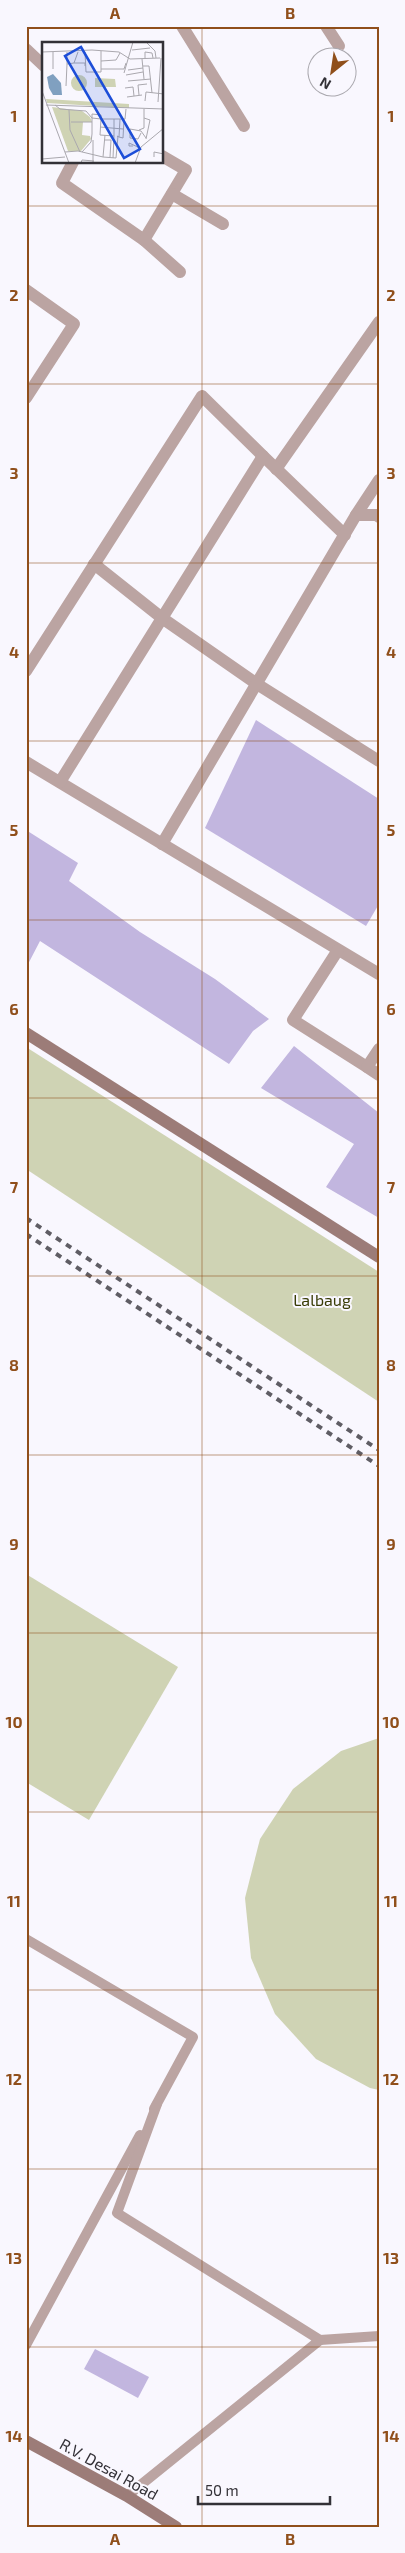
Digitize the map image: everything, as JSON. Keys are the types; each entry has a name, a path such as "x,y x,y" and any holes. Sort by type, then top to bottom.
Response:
{"street":[{"path":"182,26 244,126"},
{"path":"326,26 339,46"},
{"path":"26,49 42,64"},
{"path":"144,240 186,170 164,157"},
{"path":"72,164 62,183 144,240 180,272"},
{"path":"172,194 223,224"},
{"path":"26,290 74,324 26,398"},
{"path":"276,469 379,322"},
{"path":"26,671 202,396 345,535"},
{"path":"60,782 263,456"},
{"path":"162,844 379,480"},
{"path":"356,516 377,515 379,517"},
{"path":"94,564 162,618 257,684 379,761"},
{"path":"26,762 379,974"},
{"path":"338,950 293,1020 379,1075"},
{"path":"26,1033 379,1256"},
{"path":"367,1067 379,1049"},
{"name":"R.V. Desai Road","path":"26,2441 127,2496 176,2527"}],"lane":[{"path":"26,1938 193,2037 26,2345"},
{"path":"157,2104 117,2213 320,2340"},
{"path":"127,2496 320,2340 379,2336"}],"green space":[{"name":"Lalbaug","path":"26,1047 379,1272 379,1402 26,1169"},
{"path":"26,1574 178,1667 89,1820 26,1782"},
{"path":"379,1738 379,2090 370,2088 316,2059 275,2014 251,1958 245,1898 260,1839 293,1789 341,1751"}],"building":[{"path":"256,720 379,799 379,904 366,926 205,828"},
{"path":"26,830 78,863 69,881 140,932 215,979 269,1019 253,1031 229,1064 40,941 26,968"},
{"path":"294,1046 379,1113 379,1218 326,1187 354,1144 261,1088"},
{"path":"95,2349 149,2377 138,2398 84,2369"}],"railway":[{"path":"26,1218 379,1450"},
{"path":"26,1234 379,1466"}]}
